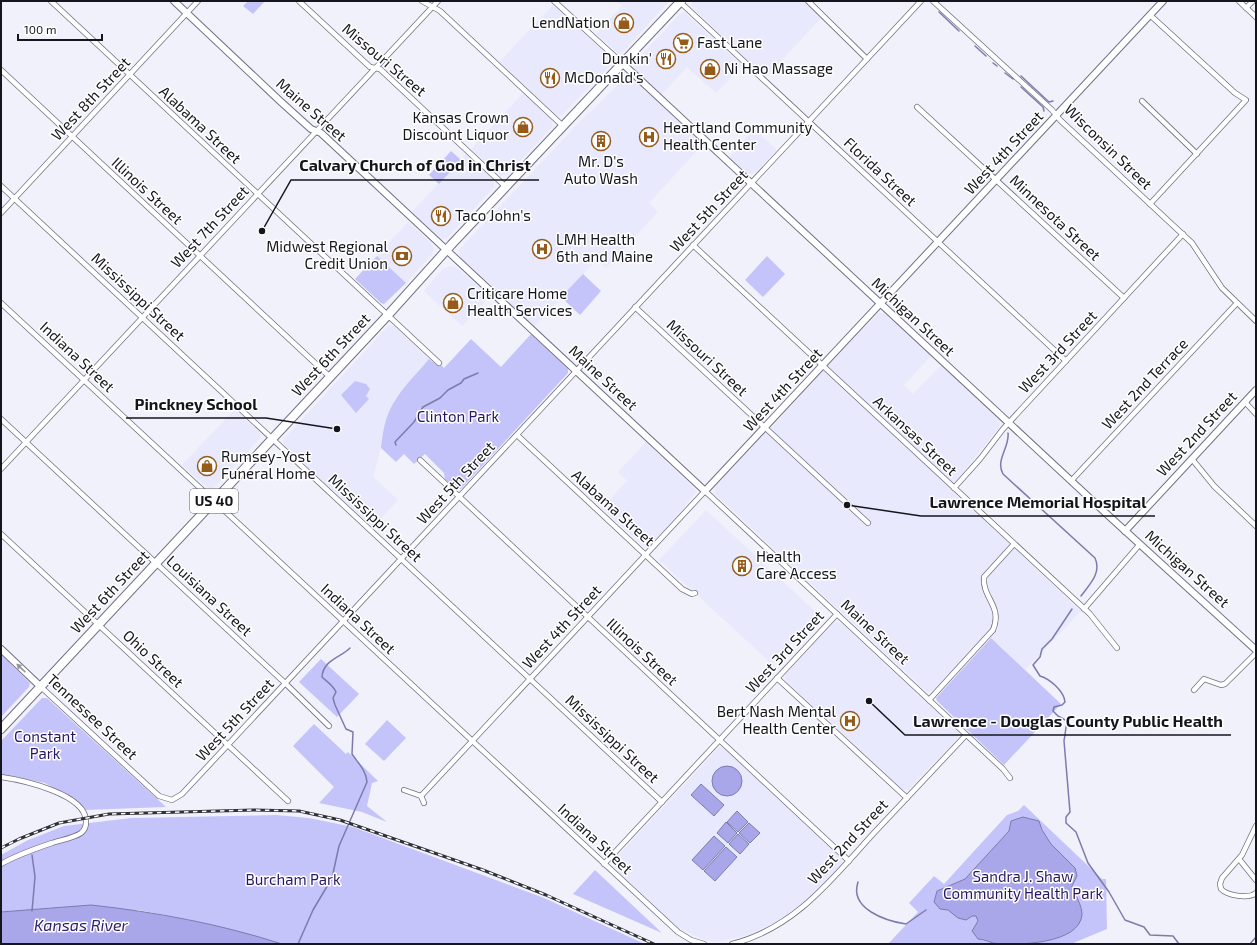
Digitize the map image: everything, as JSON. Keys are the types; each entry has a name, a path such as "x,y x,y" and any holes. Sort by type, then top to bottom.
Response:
{"highway":[{"name":"West 6th Street","path":"1,729 446,251 623,64 680,1"}],"street":[{"name":"Alabama Street","path":"51,1 439,364"},
{"name":"Maine Street","path":"174,1 280,101 316,131 321,133 1003,769 1010,778"},
{"name":"West 8th Street","path":"1,213 198,1"},
{"name":"Missouri Street","path":"299,1 370,67 380,69 506,187"},
{"path":"422,1 440,11 564,127"},
{"name":"West 7th Street","path":"1,469 438,1"},
{"name":"Michigan Street","path":"554,1 1125,531 1256,650"},
{"name":"Florida Street","path":"680,1 1066,360"},
{"path":"808,1 867,59"},
{"name":"West 5th Street","path":"168,800 182,794 286,684 921,1"},
{"name":"Wisconsin Street","path":"933,1 1183,234 1197,249 1222,288 1256,321"},
{"name":"West 4th Street","path":"421,796 1163,1"},
{"path":"1239,1 1256,17"},
{"path":"1246,8 1253,1"},
{"path":"1150,15 1235,93 1246,100 1150,204"},
{"name":"Illinois Street","path":"1,70 330,377"},
{"path":"1142,101 1197,154"},
{"name":"Minnesota Street","path":"917,107 1124,298"},
{"name":"Mississippi Street","path":"1,186 662,802"},
{"name":"West 3rd Street","path":"954,488 1009,423 1183,234"},
{"name":"Arkansas Street","path":"693,245 1084,609 1117,648"},
{"name":"Indiana Street","path":"1,303 678,932 691,940 704,944"},
{"name":"West 2nd Terrace","path":"1071,481 1236,303"},
{"name":"Missouri Street","path":"635,307 868,523"},
{"name":"West 2nd Street","path":"1125,531 1256,390"},
{"path":"1245,402 1256,414"},
{"name":"Louisiana Street","path":"1,419 286,684 329,726"},
{"name":"Alabama Street","path":"517,435 682,589 692,594 695,593"},
{"path":"1192,459 1214,486 1256,526"},
{"name":"Illinois Street","path":"420,460 849,861"},
{"name":"Ohio Street","path":"1,534 288,802"},
{"path":"929,700 993,630 996,620 995,609 987,593 984,577 1014,544"},
{"path":"1084,609 1140,544"},
{"name":"West 3rd Street","path":"604,864 837,614"},
{"name":"Tennessee Street","path":"1,649 159,796 168,800"},
{"path":"1194,690 1204,679 1221,685 1225,684 1256,653"},
{"path":"777,678 907,798"},
{"name":"West 2nd Street","path":"732,944 767,930 792,916 813,899 966,735"},
{"path":"1,777 30,782 75,804 84,813 86,818 86,827 80,834 40,847 1,864"},
{"path":"404,790 421,796 424,804"},
{"path":"1256,826 1245,851 1222,878 1221,888 1227,893 1248,896 1256,893"},
{"path":"1239,859 1256,880"}],"shaded area":[{"path":"617,1 669,1 623,52 619,54 596,34 622,6"},
{"path":"692,1 804,1 822,17 765,78 693,8 691,5"},
{"path":"553,5 610,57 612,62 611,65 561,116 556,115 499,62"},
{"path":"684,12 742,65 716,93 687,67 661,95 634,70 635,62 680,14"},
{"path":"627,78 633,79 703,144 649,203 658,212 606,268 597,259 534,327 460,258 459,250 588,113 592,111 622,80"},
{"path":"523,93 551,119 553,126 508,174 501,176 471,149"},
{"path":"754,129 777,150 756,172 748,174 729,157"},
{"path":"466,154 494,180 494,187 447,238 442,240 411,213"},
{"path":"408,222 431,243 434,249 432,254 406,283 377,256"},
{"path":"450,266 457,268 490,296 462,326 424,291 443,269"},
{"path":"879,313 884,313 931,356 904,385 913,394 941,365 1000,421 999,428 950,488 1081,611 1025,670 986,633 932,691 927,692 715,494 715,487"},
{"path":"389,325 395,327 429,359 395,398 382,435 381,448 373,477 398,500 373,527 284,445 283,440"},
{"path":"235,409 259,432 261,437 214,488 209,489 182,465"},
{"path":"646,442 694,488 696,492 670,524 646,548 602,508 627,481 618,472"},
{"path":"706,510 818,614 772,664 659,560"},
{"path":"836,622 841,623 959,733 957,739 908,790 902,789 785,680 786,673 832,624"},
{"path":"720,746 724,748 837,854 842,861 840,867 803,905 780,920 749,935 717,942 704,940 678,928 614,868 612,862"}],"green space":[{"path":"248,1 265,1 253,14 243,6"},
{"path":"451,151 461,160 439,184 429,175"},
{"path":"377,256 406,283 384,304 381,303 355,279"},
{"path":"767,256 785,274 763,297 745,280"},
{"path":"583,274 601,291 580,315 561,297"},
{"name":"Clinton Park","path":"531,334 568,368 568,373 461,489 456,489 445,479 444,473 425,454 414,464 404,454 396,462 381,448 386,419 391,408 396,399 429,359 438,366 440,364 444,368 471,339 501,367"},
{"path":"355,381 366,384 370,389 366,396 369,399 356,413 341,395"},
{"path":"991,638 1061,704 1004,765 937,701 936,698"},
{"path":"1,654 30,683 29,687 1,717"},
{"path":"321,659 359,694 337,717 299,682"},
{"name":"Constant Park","path":"42,698 47,698 166,807 85,810 76,802 45,783 1,775 1,741"},
{"path":"387,720 406,738 384,761 365,744"},
{"path":"314,724 346,754 348,752 378,781 372,783 367,806 387,822 362,812 319,803 334,787 293,746"},
{"name":"Sandra J. Shaw Community Health Park","path":"1024,805 1102,879 1106,879 1107,929 1071,944 888,944 918,912 909,903 934,876 944,884 1007,815 1018,811"},
{"name":"Burcham Park","path":"276,815 309,818 353,827 544,898 645,944 282,944 191,920 138,910 42,910 1,912 1,855 28,840 64,826 131,818"},
{"path":"595,870 662,933 573,894"}],"water":[{"path":"727,766 738,770 742,781 738,792 727,796 716,792 712,781 716,770"},
{"path":"701,784 724,805 714,816 691,795"},
{"path":"737,811 748,822 738,832 727,822"},
{"name":"Sandra J. Shaw Community Health Park","path":"1023,817 1039,821 1042,830 1051,844 1075,868 1077,876 1072,886 1080,904 1082,915 1078,925 1071,932 1047,941 1020,944 998,944 978,939 972,931 978,921 976,916 972,916 966,920 958,918 948,910 940,909 934,902 937,891 965,879 1009,831 1011,821"},
{"path":"726,822 737,833 728,843 717,833"},
{"path":"749,823 760,833 750,843 739,833"},
{"path":"738,834 749,844 740,854 729,844"},
{"path":"714,836 725,846 703,870 692,860"},
{"path":"726,847 737,857 715,881 704,871"},
{"name":"Kansas River","path":"91,905 140,911 188,920 235,930 282,944 1,944 1,912"}],"waterway":[{"path":"939,12 959,31"},
{"path":"975,46 986,56"},
{"path":"993,63 997,66"},
{"path":"1005,73 1013,79"},
{"path":"1021,76 1049,102 1053,101"},
{"path":"1021,87 1043,107 1044,111"},
{"path":"396,445 395,442 414,422 423,407 440,398 448,390 461,383 464,379 478,373"},
{"path":"1008,433 1007,443 1001,464 1003,474 1095,558 1097,563 1096,574 1081,596"},
{"path":"1072,609 1052,639 1042,649 1040,657 1033,665 1040,676 1052,683 1059,690 1065,702 1062,705 1054,707 1053,711 1067,721 1064,741 1070,812 1066,817 1066,823 1076,832 1088,863 1109,892 1125,920 1144,927 1150,935 1173,936 1179,944"},
{"path":"298,944 313,910 332,878 339,846 367,782 363,770 352,754 353,732 346,729 335,705 333,698 336,692 332,685 322,677 325,667 350,648"},
{"path":"32,855 35,877 32,911"},
{"path":"858,882 857,891 859,900 871,912 880,917 906,924 926,910"},
{"path":"1250,944 1256,937"}],"railway":[{"path":"1,848 59,823 109,814 254,810 299,811 340,820 483,870 546,895 654,944"}],"place":[{"name":"LendNation","path":"624,23"},
{"name":"Fast Lane","path":"683,43"},
{"name":"Dunkin'","path":"666,59"},
{"name":"Ni Hao Massage","path":"710,69"},
{"name":"McDonald's","path":"550,78"},
{"name":"Kansas Crown Discount Liquor","path":"523,127"},
{"name":"Heartland Community Health Center","path":"649,137"},
{"name":"Mr. D's Auto Wash","path":"601,141"},
{"name":"Taco John's","path":"441,216"},
{"name":"Calvary Church of God in Christ","path":"262,231"},
{"name":"LMH Health 6th and Maine","path":"542,249"},
{"name":"Midwest Regional Credit Union","path":"402,256"},
{"name":"Criticare Home Health Services","path":"453,303"},
{"name":"Pinckney School","path":"337,429"},
{"name":"Rumsey-Yost Funeral Home","path":"207,466"},
{"name":"Lawrence Memorial Hospital","path":"847,505"},
{"name":"Health Care Access","path":"742,566"},
{"name":"Lawrence - Douglas County Public Health","path":"869,701"},
{"name":"Bert Nash Mental Health Center","path":"850,721"}]}
